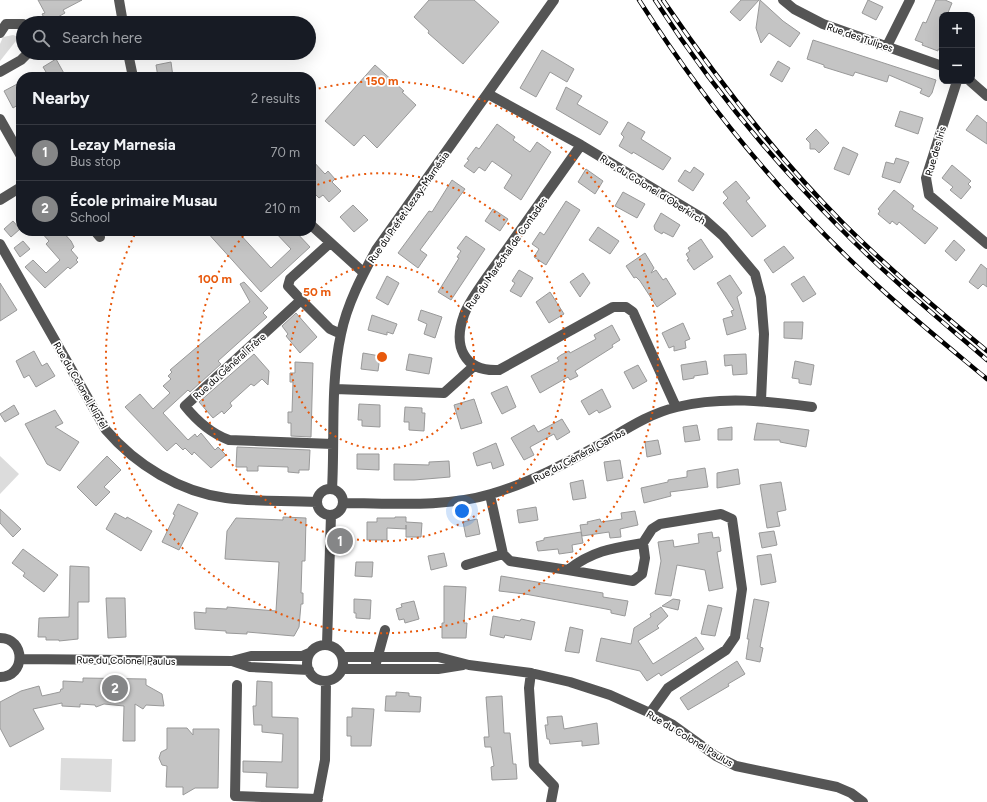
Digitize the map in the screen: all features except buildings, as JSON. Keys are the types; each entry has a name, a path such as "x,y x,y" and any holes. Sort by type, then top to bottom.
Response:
{"street":[{"path":"119,0 122,16"},
{"name":"Rue du Préfet Lezay-Marnésia","path":"332,489 335,389 341,334 347,310 376,250 554,0"},
{"name":"Rue des Tulipes","path":"784,0 794,9 823,24 939,65"},
{"path":"887,46 910,0"},
{"path":"0,33 6,24 16,24"},
{"path":"0,72 21,60"},
{"path":"129,60 132,72"},
{"name":"Rue des Iris","path":"956,84 926,178 930,195 987,244"},
{"path":"973,84 987,96"},
{"name":"Rue du Colonel d'Oberkirch","path":"488,94 581,145 704,218 723,236 755,274 761,297 764,334 761,400"},
{"path":"0,119 16,147"},
{"name":"Rue du Maréchal de Contades","path":"474,366 466,357 458,337 464,313 488,275 581,145"},
{"path":"0,200 16,190"},
{"path":"316,230 364,273"},
{"path":"330,243 290,279 288,286 330,329 341,334"},
{"name":"Rue du Colonel Klipfel","path":"0,244 103,424 119,445 141,463 163,477 194,490 225,498 317,502"},
{"name":"Rue du Général Frère","path":"301,300 185,406 196,419 216,436 229,440 333,444"},
{"path":"335,389 444,393 474,366 485,371 498,370 612,307 626,307 633,312 676,407"},
{"name":"Rue du Général Gambs","path":"343,503 444,503 490,495 537,478 642,420 676,407 717,401 761,400 812,407"},
{"path":"332,489 339,492 343,503 341,510 331,515 323,513 319,510 317,502 320,494 332,489"},
{"path":"490,495 503,554 510,561 633,581 642,574 645,558 643,544 652,529 660,524 721,514 732,519 742,589 735,637 726,650 668,688 650,713"},
{"path":"327,644 331,515"},
{"path":"568,570 582,559 607,549 643,544"},
{"path":"466,564 503,554"},
{"path":"372,670 378,658 385,630"},
{"path":"0,638 9,639 18,647 20,659 15,671 9,675 0,677"},
{"path":"327,644 335,647 343,657 342,669 336,678 326,681 316,678 309,670 307,665 309,654 317,646 327,644"},
{"name":"Rue du Colonel Paulus","path":"20,659 232,661 251,656 302,656 309,654"},
{"name":"Rue du Colonel Paulus","path":"343,657 438,657 469,665 531,673 587,687 650,713 676,728 716,756 736,766 836,787 851,793 863,802"},
{"name":"Rue du Colonel Paulus","path":"232,661 250,667 309,670"},
{"name":"Rue du Colonel Paulus","path":"342,669 438,669 469,665"},
{"path":"531,673 529,688 534,765 554,786 551,802"},
{"path":"237,685 235,796 318,800 324,760 326,681"}],"shaded area":[{"path":"13,35 16,36 16,41 0,61 0,44 3,37"},
{"path":"0,456 19,474 0,494"},
{"path":"61,758 112,759 111,792 60,790"}],"railway":[{"path":"639,0 665,39 720,115 780,187 845,255 879,287 987,379"},
{"path":"655,0 675,31 719,90 789,175 814,202 875,262 912,296 987,360"},
{"path":"663,0 704,59 748,116 819,198 861,241 896,273 987,351"}],"place":[{"name":"Lezay Marnesia","path":"340,541"},
{"name":"École primaire Musau","path":"115,688"}]}
